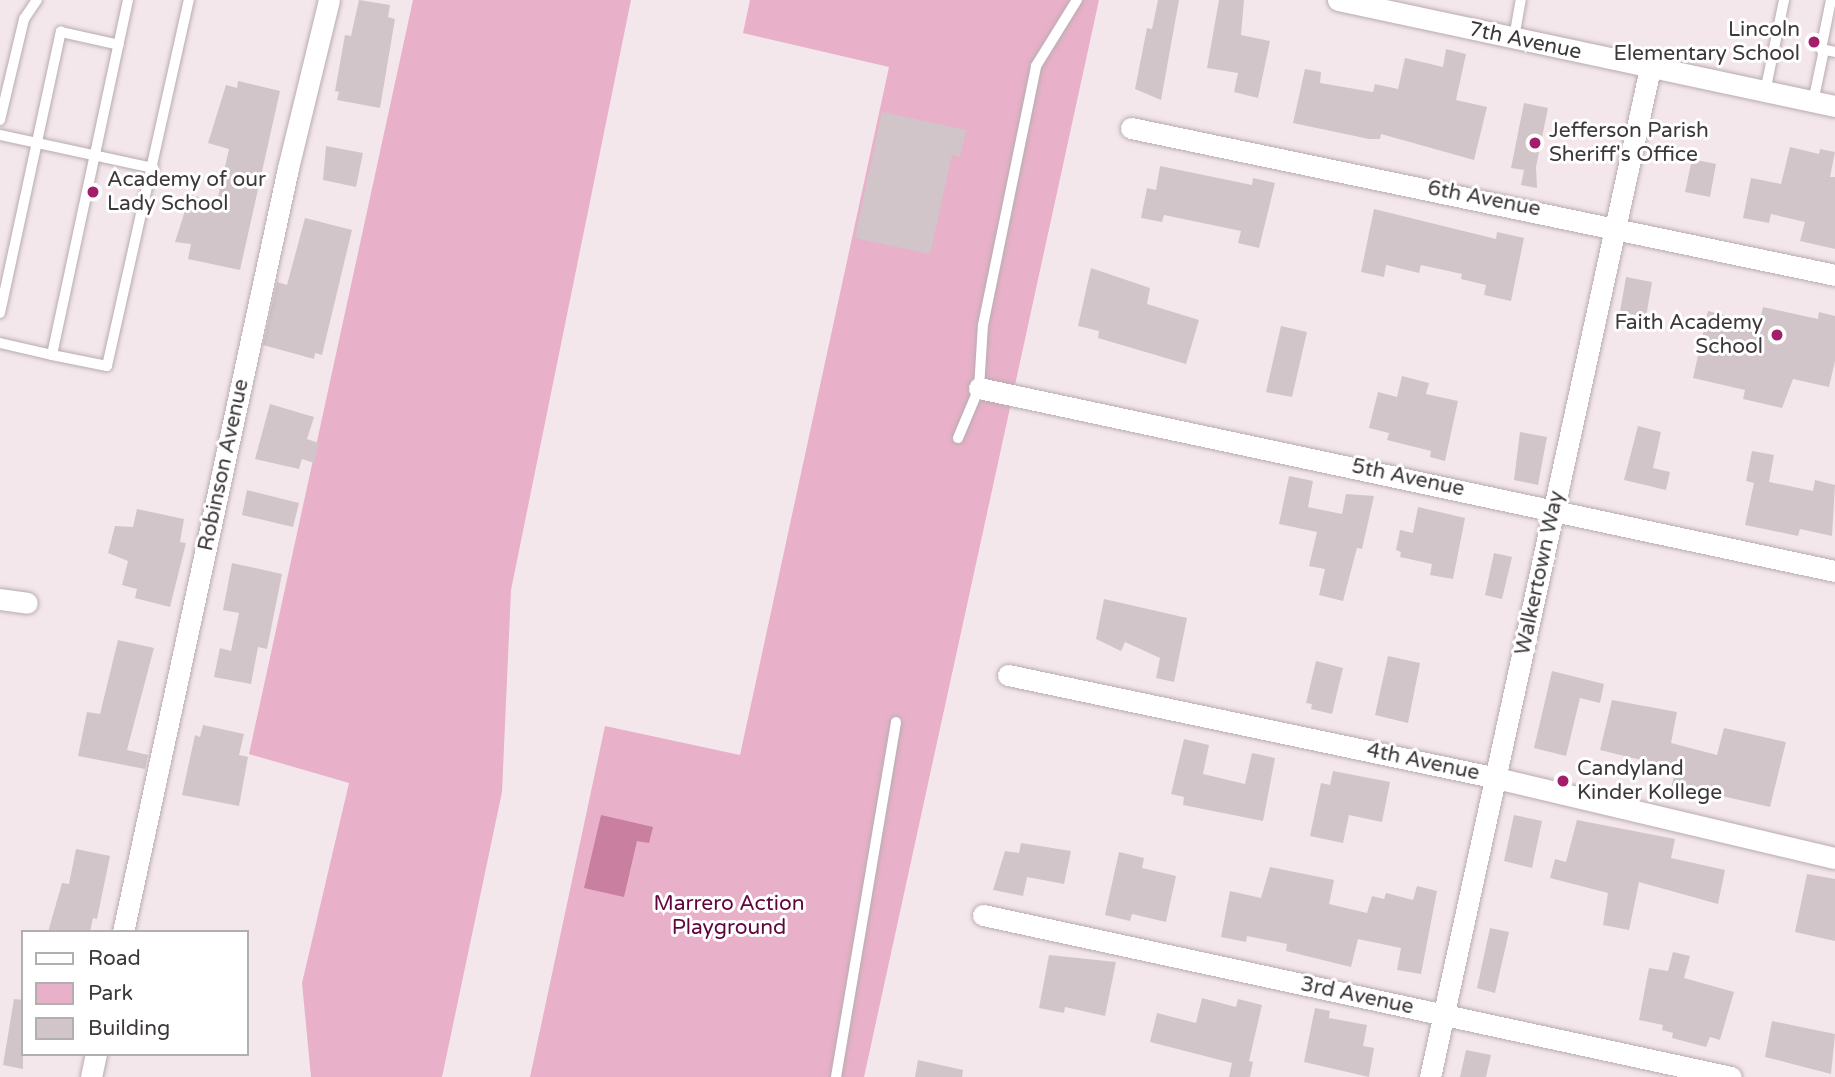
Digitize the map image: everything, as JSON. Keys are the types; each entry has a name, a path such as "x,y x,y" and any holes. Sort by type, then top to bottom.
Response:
{"street":[{"name":"Robinson Avenue","path":"123,930 288,168 329,0"},
{"name":"7th Avenue","path":"1338,0 1380,5 1514,38 1835,106"},
{"name":"Walkertown Way","path":"1430,1077 1650,68"},
{"name":"6th Avenue","path":"1131,128 1617,226 1835,275"},
{"name":"5th Avenue","path":"979,388 1835,571"},
{"path":"0,599 27,603"},
{"name":"4th Avenue","path":"1008,675 1496,778 1835,858"},
{"name":"3rd Avenue","path":"983,915 1731,1077"},
{"path":"91,1077 96,1056"}],"lane":[{"path":"0,120 24,19 37,0"},
{"path":"52,355 128,0"},
{"path":"0,343 107,366 153,168 188,0"},
{"path":"958,438 979,388 983,325 1036,66 1077,0"},
{"path":"1514,38 1521,0"},
{"path":"1765,92 1784,0"},
{"path":"1813,102 1830,51 1831,0"},
{"path":"0,313 61,32 119,45"},
{"path":"0,135 153,168"},
{"path":"836,1077 896,722"}],"green space":[{"path":"413,0 631,0 511,590 502,792 442,1077 311,1077 302,983 349,783 249,754"},
{"name":"Marrero Action Playground","path":"750,0 1099,0 864,1077 530,1077 605,726 740,755 889,67 743,33"}],"shaded area":[{"path":"601,815 653,827 649,843 637,841 624,897 584,888"}],"building":[{"path":"359,0 390,5 388,17 395,19 380,108 337,100 339,92 335,91 345,35 351,36"},
{"path":"1158,0 1179,0 1161,100 1135,89 1147,28 1152,29"},
{"path":"1219,0 1244,0 1241,35 1270,41 1258,98 1234,92 1238,73 1207,68"},
{"path":"1446,49 1466,54 1456,100 1487,107 1474,160 1381,134 1380,139 1369,139 1293,123 1305,69 1321,72 1320,83 1373,92 1375,84 1398,89 1405,58 1443,67"},
{"path":"238,81 280,91 240,270 188,259 191,244 175,242 190,195 217,201 229,149 208,143 226,85 237,88"},
{"path":"1524,103 1548,108 1536,167 1537,188 1521,185 1524,170 1511,168"},
{"path":"882,112 966,130 960,157 952,155 930,254 855,238"},
{"path":"326,146 363,153 356,187 323,180"},
{"path":"1790,147 1819,154 1820,149 1835,152 1830,177 1835,177 1835,249 1800,241 1805,222 1771,214 1769,223 1743,218 1751,178 1781,184"},
{"path":"1692,159 1716,164 1710,197 1685,192"},
{"path":"1160,166 1252,185 1253,178 1275,183 1259,248 1238,243 1241,231 1164,215 1162,222 1141,218 1147,188 1156,190"},
{"path":"1374,209 1496,239 1497,232 1524,238 1511,301 1484,295 1486,285 1461,279 1462,274 1421,265 1419,273 1386,265 1384,277 1361,272"},
{"path":"305,218 352,230 322,355 315,353 314,359 263,345 277,282 287,285"},
{"path":"1091,268 1150,288 1147,304 1199,320 1186,364 1098,338 1099,331 1078,326"},
{"path":"1626,277 1652,282 1646,317 1620,312"},
{"path":"1763,307 1818,319 1819,312 1835,316 1835,361 1829,387 1793,379 1782,408 1743,399 1745,390 1693,378 1708,311 1759,323"},
{"path":"1281,326 1307,332 1292,397 1266,392"},
{"path":"1402,376 1429,383 1426,394 1458,401 1445,461 1430,457 1431,451 1387,440 1389,433 1369,428 1378,392 1397,397"},
{"path":"270,404 314,417 307,439 319,443 314,463 302,459 299,469 255,459"},
{"path":"1638,426 1661,432 1653,468 1670,472 1666,490 1624,480"},
{"path":"1520,432 1547,437 1538,485 1514,480"},
{"path":"1752,451 1774,455 1769,482 1813,491 1815,480 1835,485 1832,536 1800,529 1798,536 1745,525 1754,483 1746,481"},
{"path":"1289,476 1313,481 1308,507 1342,514 1346,494 1374,496 1362,549 1357,548 1343,601 1319,595 1325,569 1309,566 1317,532 1279,524"},
{"path":"247,490 299,503 293,527 242,515"},
{"path":"1418,507 1465,518 1453,579 1430,575 1432,564 1400,557 1401,552 1396,550 1400,530 1413,533"},
{"path":"137,509 184,519 180,542 186,543 170,607 135,598 137,589 122,585 128,561 108,553 115,526 133,527"},
{"path":"1494,553 1512,557 1502,599 1485,595"},
{"path":"232,563 282,574 267,649 258,647 251,684 214,677 220,648 231,651 239,613 223,610"},
{"path":"1104,599 1187,618 1174,682 1156,678 1160,658 1125,642 1121,651 1096,639"},
{"path":"118,640 154,648 127,750 148,755 145,769 78,756 87,712 100,714"},
{"path":"1388,656 1420,663 1408,723 1375,715"},
{"path":"1316,661 1343,668 1332,714 1311,709 1312,704 1306,703"},
{"path":"1552,671 1604,684 1600,703 1580,698 1566,756 1534,748"},
{"path":"1612,700 1677,712 1671,743 1717,755 1724,728 1786,742 1770,807 1696,790 1694,797 1670,792 1674,776 1640,770 1641,760 1600,750"},
{"path":"203,725 244,734 239,755 248,757 239,806 182,795 195,735 200,737"},
{"path":"1184,739 1209,745 1203,774 1245,784 1252,753 1275,758 1263,821 1183,805 1184,797 1171,794"},
{"path":"1333,771 1390,782 1382,822 1349,815 1343,843 1310,836 1321,783 1330,785"},
{"path":"1514,815 1542,821 1532,868 1504,861"},
{"path":"1577,820 1675,839 1671,858 1725,870 1718,904 1639,882 1629,930 1603,925 1608,893 1550,878 1555,859 1566,862"},
{"path":"1021,843 1071,851 1064,884 1027,877 1023,896 993,890 1005,851 1019,853"},
{"path":"76,849 110,856 97,919 93,918 90,930 49,930 62,883 69,884"},
{"path":"1119,852 1144,858 1142,868 1176,876 1166,922 1132,914 1130,921 1105,915"},
{"path":"1270,867 1334,880 1329,904 1367,913 1372,896 1384,899 1386,893 1413,900 1417,886 1437,891 1421,974 1397,970 1401,948 1358,939 1351,967 1286,951 1287,944 1247,936 1246,942 1221,937 1230,891 1261,898"},
{"path":"1807,874 1835,879 1835,941 1795,932"},
{"path":"1490,928 1509,932 1495,993 1477,988"},
{"path":"1673,952 1690,956 1684,978 1734,992 1720,1040 1710,1037 1706,1047 1672,1038 1673,1033 1662,1030 1663,1025 1639,1020 1649,968 1668,971"},
{"path":"1049,955 1116,962 1105,1016 1065,1007 1064,1013 1039,1008"},
{"path":"1202,998 1236,1007 1238,999 1262,1005 1249,1061 1253,1062 1250,1077 1229,1077 1232,1063 1150,1042 1157,1013 1196,1023"},
{"path":"14,999 21,1000 23,1069 3,1065"},
{"path":"1315,1008 1330,1011 1329,1018 1367,1025 1363,1046 1374,1048 1369,1077 1304,1062"},
{"path":"1772,1021 1835,1034 1831,1074 1765,1057"},
{"path":"1466,1050 1491,1055 1486,1077 1460,1077"},
{"path":"918,1060 963,1070 962,1077 915,1077"}],"place":[{"name":"Lincoln Elementary School","path":"1814,42"},
{"name":"Jefferson Parish Sheriff's Office","path":"1535,143"},
{"name":"Academy of our Lady School","path":"93,192"},
{"name":"Faith Academy School","path":"1777,335"},
{"name":"Candyland Kinder Kollege","path":"1563,781"}]}
